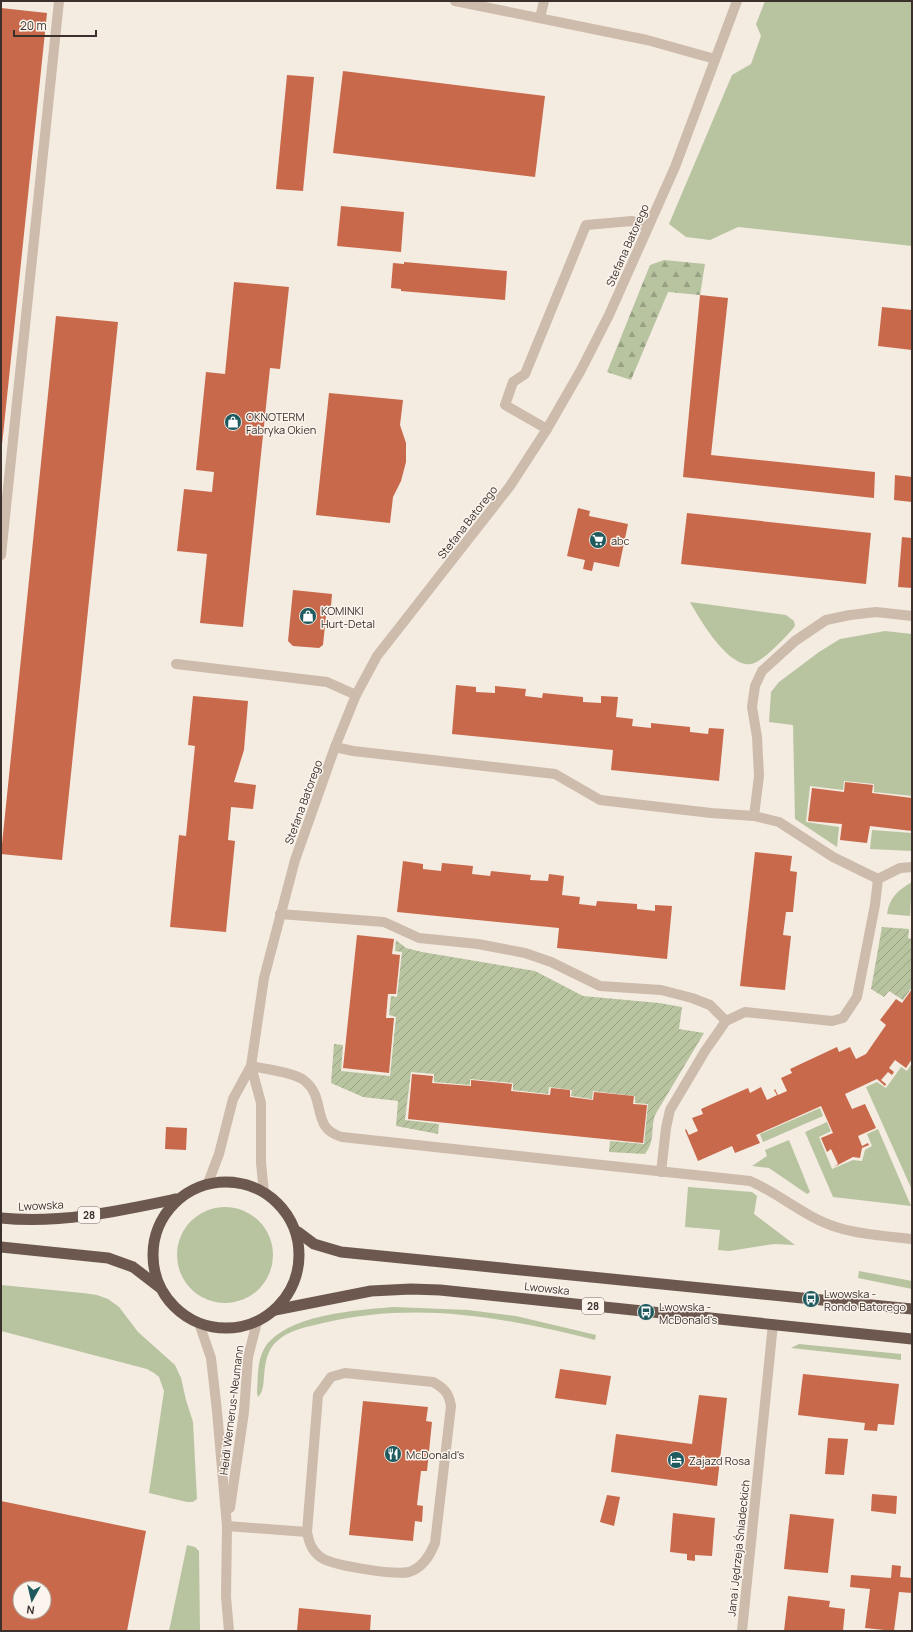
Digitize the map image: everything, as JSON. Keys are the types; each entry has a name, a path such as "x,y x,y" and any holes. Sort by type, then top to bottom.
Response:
{"highway":[{"name":"28","path":"1,1247 108,1258 132,1267 159,1287 182,1315 199,1323 228,1328 257,1322 275,1310 291,1289 299,1264 301,1248 298,1232 286,1212 264,1192 237,1182 208,1183 191,1189 176,1199 158,1225 152,1256 159,1287"},
{"name":"Lwowska","path":"1,1218 28,1221 112,1213 176,1199"},
{"name":"Lwowska","path":"298,1232 314,1244 354,1253 912,1309"},
{"name":"Lwowska","path":"275,1310 371,1291 411,1289 440,1290 912,1339"}],"street":[{"path":"1,555 59,1"},
{"path":"455,1 647,40 715,59"},
{"path":"540,18 544,1"},
{"name":"Stefana Batorego","path":"208,1183 219,1154 233,1099 251,1066 264,978 295,860 335,747 356,695 377,656 510,486 547,429 585,363 609,315 675,167 737,1"},
{"path":"547,429 505,405 513,382 525,374 586,225 632,221 648,227"},
{"path":"754,816 759,776 757,737 752,707 755,686 762,672 795,641 826,620 876,612 912,616"},
{"path":"176,664 327,682 356,695"},
{"path":"335,747 353,751 555,774 600,800 711,813 754,816 779,822 833,857 878,879"},
{"path":"878,879 900,868 912,867"},
{"path":"661,1172 664,1139 670,1110 705,1051 726,1020 745,1012 832,1021 843,1018 857,997 875,905 878,879"},
{"path":"280,914 384,922 419,938 478,944 525,953 551,962 600,986 661,990 692,998 710,1004 726,1020"},
{"path":"251,1066 304,1079 316,1094 320,1116 325,1127 332,1134 750,1181 836,1227 912,1239"},
{"name":"Stefana Batorego","path":"251,1066 261,1103 261,1163 264,1192"},
{"name":"Heidi Wernerus-Neumann","path":"227,1526 244,1412 248,1357 257,1322"},
{"name":"Heidi Wernerus-Neumann","path":"199,1323 211,1358 227,1526 226,1597 229,1631"},
{"name":"Jana i Jędrzeja Śniadeckich","path":"742,1631 773,1324"},
{"path":"345,1373 432,1382 442,1387 449,1396 451,1406 435,1543 430,1556 426,1561 409,1572 346,1567 331,1563 320,1557 310,1546 307,1532 318,1395 331,1377 345,1373"},
{"path":"227,1526 307,1532"}],"green space":[{"path":"765,1 912,1 912,246 738,227 710,240 686,237 669,224 732,75 751,64 761,36 756,24"},
{"path":"664,260 705,264 700,295 668,292 631,380 607,372 650,265"},
{"path":"690,602 786,615 794,621 795,626 781,642 762,659 751,664 742,663 733,658 715,640"},
{"path":"885,631 912,634 912,796 874,792 874,784 844,781 843,790 810,786 806,822 839,827 837,847 795,819 793,725 769,722 771,692 779,682 819,652 840,639"},
{"path":"872,830 912,833 912,851 870,849"},
{"path":"912,882 910,916 887,914 890,903 895,895 902,888"},
{"path":"882,927 909,929 908,938 912,939 912,987 903,1000 889,991 884,997 871,989"},
{"path":"396,940 406,948 422,952 535,971 583,996 659,1003 682,1007 679,1029 704,1033 655,1115 652,1139 645,1154 609,1152 610,1141 644,1144 648,1104 635,1103 635,1096 593,1091 592,1099 571,1096 572,1090 549,1087 548,1094 513,1090 513,1083 470,1079 470,1085 434,1082 434,1074 411,1072 405,1120 439,1124 438,1134 396,1126 398,1101 363,1097 331,1083 334,1044 343,1045 341,1071 390,1076 396,1017 389,1015 391,996 397,997 402,952 395,951"},
{"path":"912,1063 912,1190 866,1087 877,1082 886,1088 901,1067 907,1071"},
{"path":"820,1108 823,1116 763,1142 760,1134"},
{"path":"827,1122 831,1131 819,1137 832,1169 853,1160 862,1161 865,1150 872,1146 867,1134 878,1129 911,1206 833,1197 805,1132"},
{"path":"789,1140 810,1192 807,1194 769,1168 752,1166 767,1156 765,1150"},
{"path":"688,1187 752,1192 757,1196 754,1214 795,1245 774,1244 729,1251 718,1250 720,1230 685,1227"},
{"path":"225,1207 243,1210 259,1221 270,1237 273,1255 270,1273 259,1289 243,1300 225,1303 207,1300 191,1289 180,1273 177,1255 180,1237 191,1221 207,1210"},
{"path":"859,1271 912,1281 912,1289 858,1278"},
{"path":"1,1285 83,1293 97,1295 108,1299 119,1307 138,1332 175,1365 181,1378 193,1422 197,1499 193,1502 187,1502 149,1493 164,1391 159,1377 147,1369 1,1331"},
{"path":"394,1307 468,1310 516,1316 596,1335 595,1340 527,1325 460,1315 392,1313 358,1316 304,1328 286,1335 276,1342 267,1357 263,1387 258,1397 257,1393 260,1359 264,1349 274,1337 288,1328 323,1316 343,1312"},
{"path":"799,1344 901,1354 901,1360 791,1348"},
{"path":"187,1545 195,1547 199,1551 200,1631 169,1631"}],"building":[{"path":"1,8 47,13 2,445 1,445"},
{"path":"343,71 545,96 535,177 333,153"},
{"path":"287,75 314,77 303,191 276,189"},
{"path":"341,206 404,212 401,252 337,246"},
{"path":"404,262 507,271 505,300 401,291 401,289 391,288 393,263 404,264"},
{"name":"OKNOTERM Fabryka Okien","path":"234,282 289,287 280,369 270,368 243,627 200,623 207,554 177,551 184,489 212,492 214,472 196,470 206,372 225,374"},
{"path":"700,295 728,298 711,455 875,472 874,498 683,477"},
{"path":"882,307 912,310 912,350 878,346"},
{"path":"56,316 118,322 62,860 1,854"},
{"path":"329,393 403,400 400,425 406,443 406,462 401,481 393,497 390,523 316,515"},
{"path":"895,475 912,477 912,502 894,500"},
{"name":"abc","path":"578,508 590,511 589,516 628,524 619,567 594,562 592,571 583,569 585,560 567,556"},
{"path":"687,513 871,533 866,584 681,564"},
{"path":"902,537 912,538 912,588 898,587"},
{"name":"KOMINKI Hurt-Detal","path":"293,590 332,594 331,606 327,606 323,645 319,648 293,646 288,641"},
{"path":"456,685 476,687 476,692 495,693 495,686 526,689 525,696 542,698 543,693 583,697 583,702 601,703 601,696 618,697 616,717 633,719 632,726 651,728 651,723 690,727 690,732 708,734 709,728 724,729 719,781 611,770 613,750 452,734"},
{"path":"193,696 248,701 244,750 234,782 256,785 253,809 231,807 228,840 235,841 226,932 170,927 179,835 186,836 195,746 188,745"},
{"path":"845,782 873,785 872,793 912,798 912,831 870,826 867,843 840,840 842,824 808,821 812,788 844,792"},
{"path":"755,852 792,856 790,871 797,872 793,912 786,912 783,935 791,936 785,990 740,986"},
{"path":"403,861 423,864 423,869 441,871 442,863 473,866 472,874 490,876 491,871 531,875 530,880 548,881 549,874 564,876 562,895 580,897 579,904 596,906 597,901 637,904 637,909 655,911 655,905 672,906 667,959 557,948 559,928 397,912"},
{"path":"357,935 394,939 392,954 400,955 396,994 388,994 386,1018 394,1018 389,1073 343,1068"},
{"path":"912,989 912,1059 906,1068 895,1060 889,1068 894,1072 892,1075 888,1072 881,1080 886,1084 885,1086 877,1079 845,1094 852,1109 865,1104 876,1128 858,1136 862,1146 868,1143 869,1145 862,1148 860,1158 853,1157 834,1167 838,1164 831,1149 827,1152 821,1138 833,1133 821,1106 756,1135 760,1143 735,1153 732,1146 698,1161 685,1130 686,1129 689,1135 698,1131 692,1118 703,1114 701,1109 748,1088 750,1093 761,1087 767,1100 777,1095 774,1090 775,1089 778,1095 787,1091 781,1078 792,1073 790,1069 837,1047 839,1052 850,1047 856,1059 866,1054 886,1025 880,1020 896,999 902,1003"},
{"path":"412,1074 433,1076 432,1083 471,1086 471,1080 512,1084 511,1091 550,1095 551,1088 570,1090 570,1097 593,1100 594,1092 634,1096 633,1104 647,1105 643,1143 408,1119"},
{"path":"166,1127 187,1128 186,1150 165,1149"},
{"path":"560,1369 611,1376 606,1405 555,1398"},
{"path":"803,1374 899,1384 894,1425 878,1424 877,1431 864,1430 865,1423 798,1415"},
{"name":"Zajazd Rosa","path":"699,1395 727,1398 717,1486 611,1472 616,1434 692,1444"},
{"name":"McDonald's","path":"363,1401 428,1407 426,1421 432,1422 427,1471 421,1471 417,1505 423,1506 422,1522 415,1521 413,1541 349,1535"},
{"path":"828,1438 848,1439 844,1475 825,1474"},
{"path":"872,1494 897,1496 896,1514 871,1511"},
{"path":"607,1495 620,1497 614,1526 600,1522"},
{"path":"1,1501 146,1531 127,1631 1,1631"},
{"path":"673,1513 715,1518 712,1556 695,1555 695,1561 687,1560 687,1554 670,1552"},
{"path":"790,1514 834,1519 828,1573 784,1569"},
{"path":"892,1565 901,1566 900,1577 912,1578 912,1593 899,1592 894,1631 865,1628 870,1589 850,1587 851,1575 891,1578"},
{"path":"788,1596 830,1601 829,1607 845,1609 843,1631 784,1631"},
{"path":"299,1608 371,1615 370,1631 297,1631"}],"place":[{"name":"OKNOTERM Fabryka Okien","path":"233,422"},
{"name":"abc","path":"598,540"},
{"name":"KOMINKI Hurt-Detal","path":"308,616"},
{"name":"Lwowska - Rondo Batorego","path":"811,1299"},
{"name":"Lwowska - McDonald's","path":"646,1312"},
{"name":"McDonald's","path":"393,1454"},
{"name":"Zajazd Rosa","path":"676,1460"}]}
